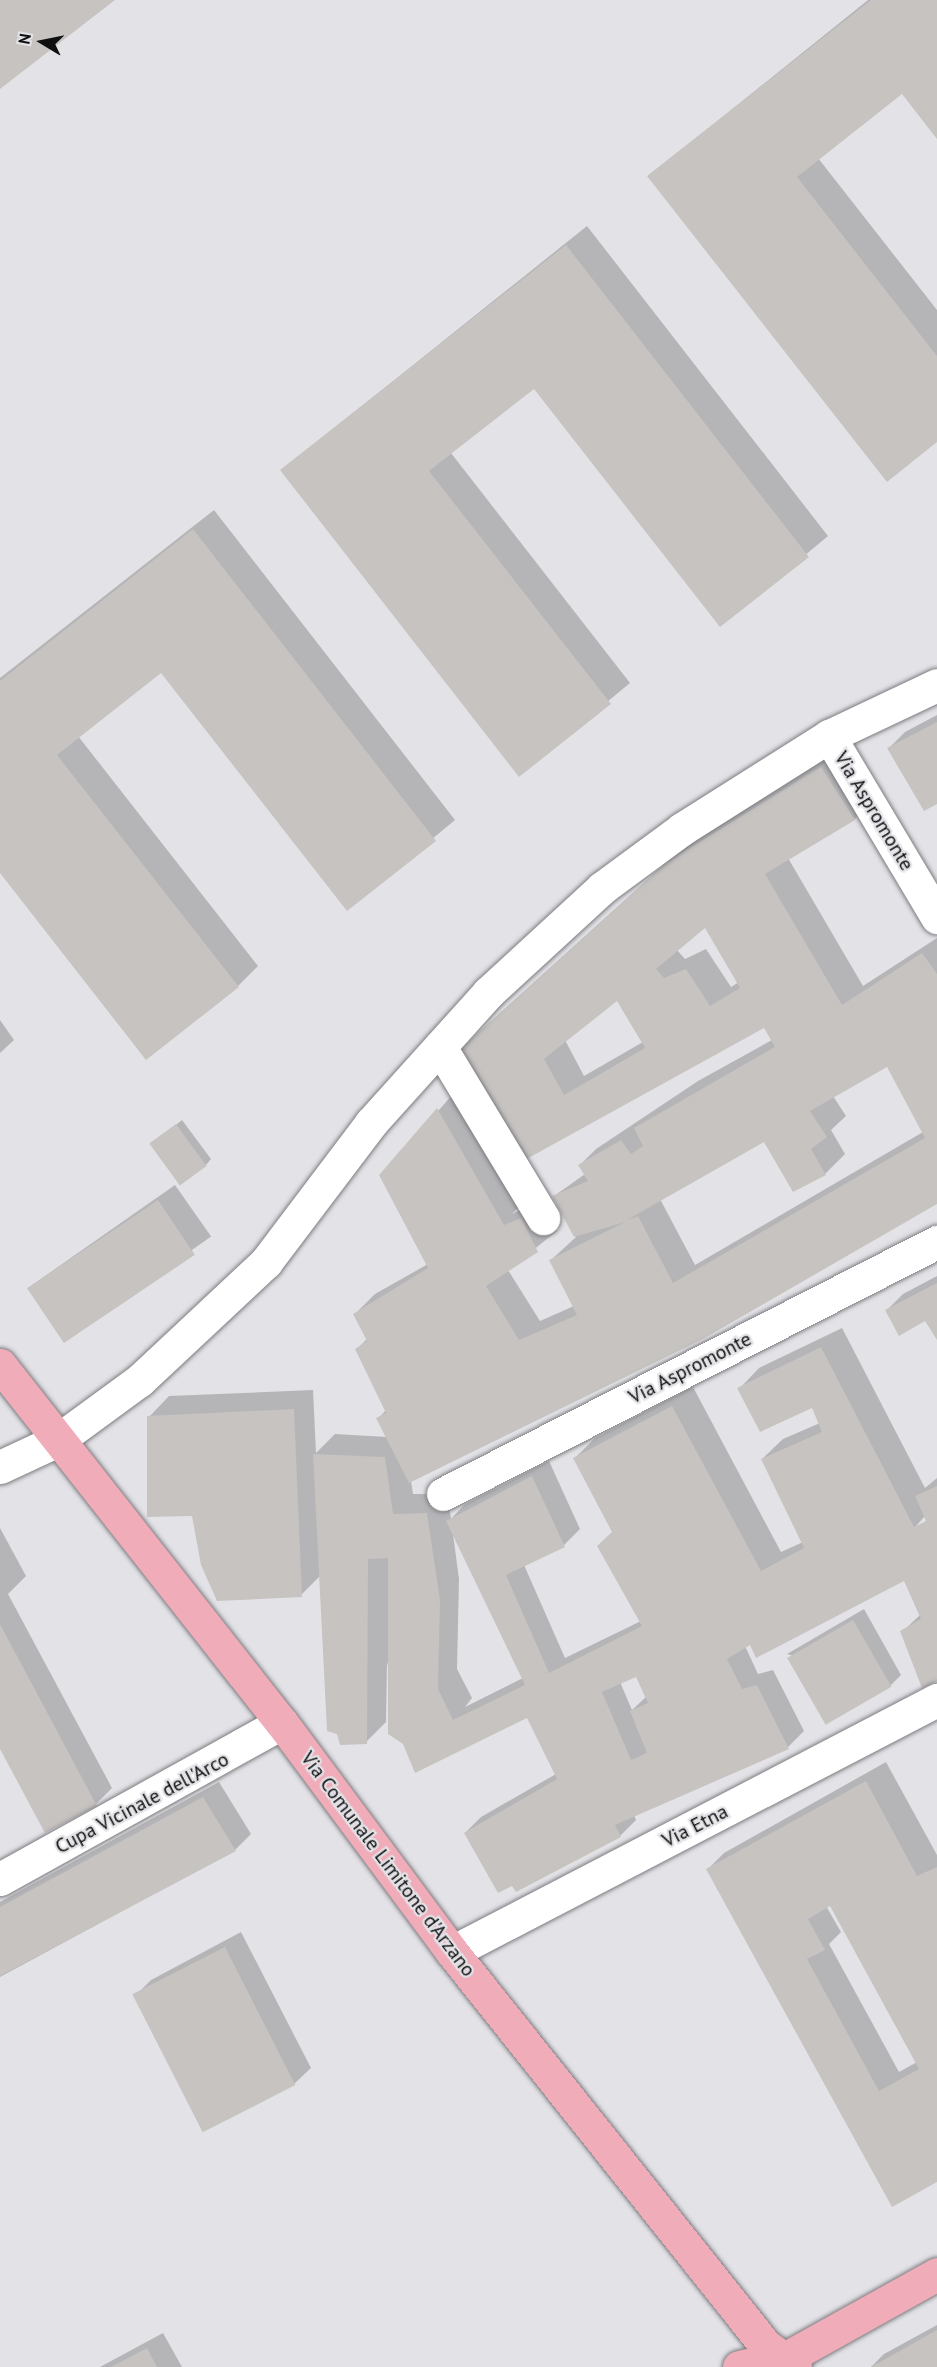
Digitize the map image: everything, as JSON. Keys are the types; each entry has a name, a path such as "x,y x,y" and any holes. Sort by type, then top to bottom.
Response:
{"main road":[{"name":"Via Comunale Limitone d'Arzano","path":"0,1365 282,1723 452,1952 782,2364"},
{"path":"739,2367 782,2364 937,2274"}],"street":[{"path":"0,1467 58,1440 140,1380 266,1262 371,1123 488,993 602,888 682,828 829,736 937,685"},
{"name":"Via Aspromonte","path":"829,736 937,916"},
{"path":"440,1047 543,1218"},
{"name":"Via Aspromonte","path":"443,1494 937,1242"},
{"name":"Via Etna","path":"452,1952 937,1700"},
{"name":"Cupa Vicinale dell'Arco","path":"0,1879 282,1723"}],"building":[{"path":"0,0 115,0 0,89"},
{"path":"871,0 937,0 937,139 902,94 797,177 937,356 937,442 887,482 647,176"},
{"path":"566,245 809,557 720,627 534,389 429,471 611,704 519,777 280,470"},
{"path":"193,529 436,841 347,911 161,673 57,755 239,987 146,1060 0,873 0,681"},
{"path":"937,722 937,804 924,811 887,748"},
{"path":"821,767 855,820 765,874 842,1005 922,953 937,974 937,1204 703,1339 409,1483 376,1418 386,1413 355,1349 367,1341 353,1314 428,1268 379,1175 437,1108 504,1225 521,1218 538,1252 486,1286 519,1340 577,1315 549,1260 625,1222 574,1237 552,1196 588,1181 578,1165 621,1140 631,1154 643,1146 634,1128 775,1047 764,1028 523,1161 456,1053 666,863","holes":["705,928 740,988 710,1006 686,969 664,978 656,969","617,1001 645,1048 564,1095 544,1059","887,1067 925,1138 673,1283 638,1216 627,1220 764,1142 793,1192 826,1175 811,1149 827,1137 810,1111"]},
{"path":"176,1124 207,1166 180,1185 149,1143"},
{"path":"158,1200 195,1255 64,1343 27,1288"},
{"path":"937,1283 937,1340 925,1321 899,1336 885,1310"},
{"path":"821,1347 914,1527 926,1521 915,1496 937,1486 937,1681 922,1688 900,1631 921,1619 904,1581 756,1658 750,1645 727,1659 742,1689 757,1685 789,1749 615,1825 621,1837 516,1892 512,1886 498,1893 464,1833 557,1779 527,1718 415,1773 403,1744 388,1734 388,1558 368,1559 367,1744 340,1745 337,1734 327,1731 313,1454 385,1457 393,1514 427,1513 440,1600 438,1689 453,1720 525,1685 446,1521 532,1476 565,1547 506,1575 549,1673 642,1626 597,1546 612,1532 573,1458 672,1406 761,1571 804,1548 761,1459 822,1432 812,1408 760,1432 737,1388","holes":["636,1677 648,1703 630,1711 647,1753 631,1760 602,1692"]},
{"path":"294,1409 302,1597 217,1601 201,1565 192,1516 147,1517 147,1416"},
{"path":"853,1620 892,1687 826,1725 787,1658"},
{"path":"0,1624 97,1806 45,1833 0,1749"},
{"path":"866,1781 917,1876 937,1867 937,2182 892,2207 706,1869","holes":["830,1906 919,2069 879,2091 807,1959 825,1950 808,1919"]},
{"path":"203,1797 236,1851 0,1976 0,1907"},
{"path":"225,1947 295,2085 203,2132 132,1994"},
{"path":"937,2330 937,2367 871,2367"},
{"path":"147,2348 157,2367 111,2367"}]}
